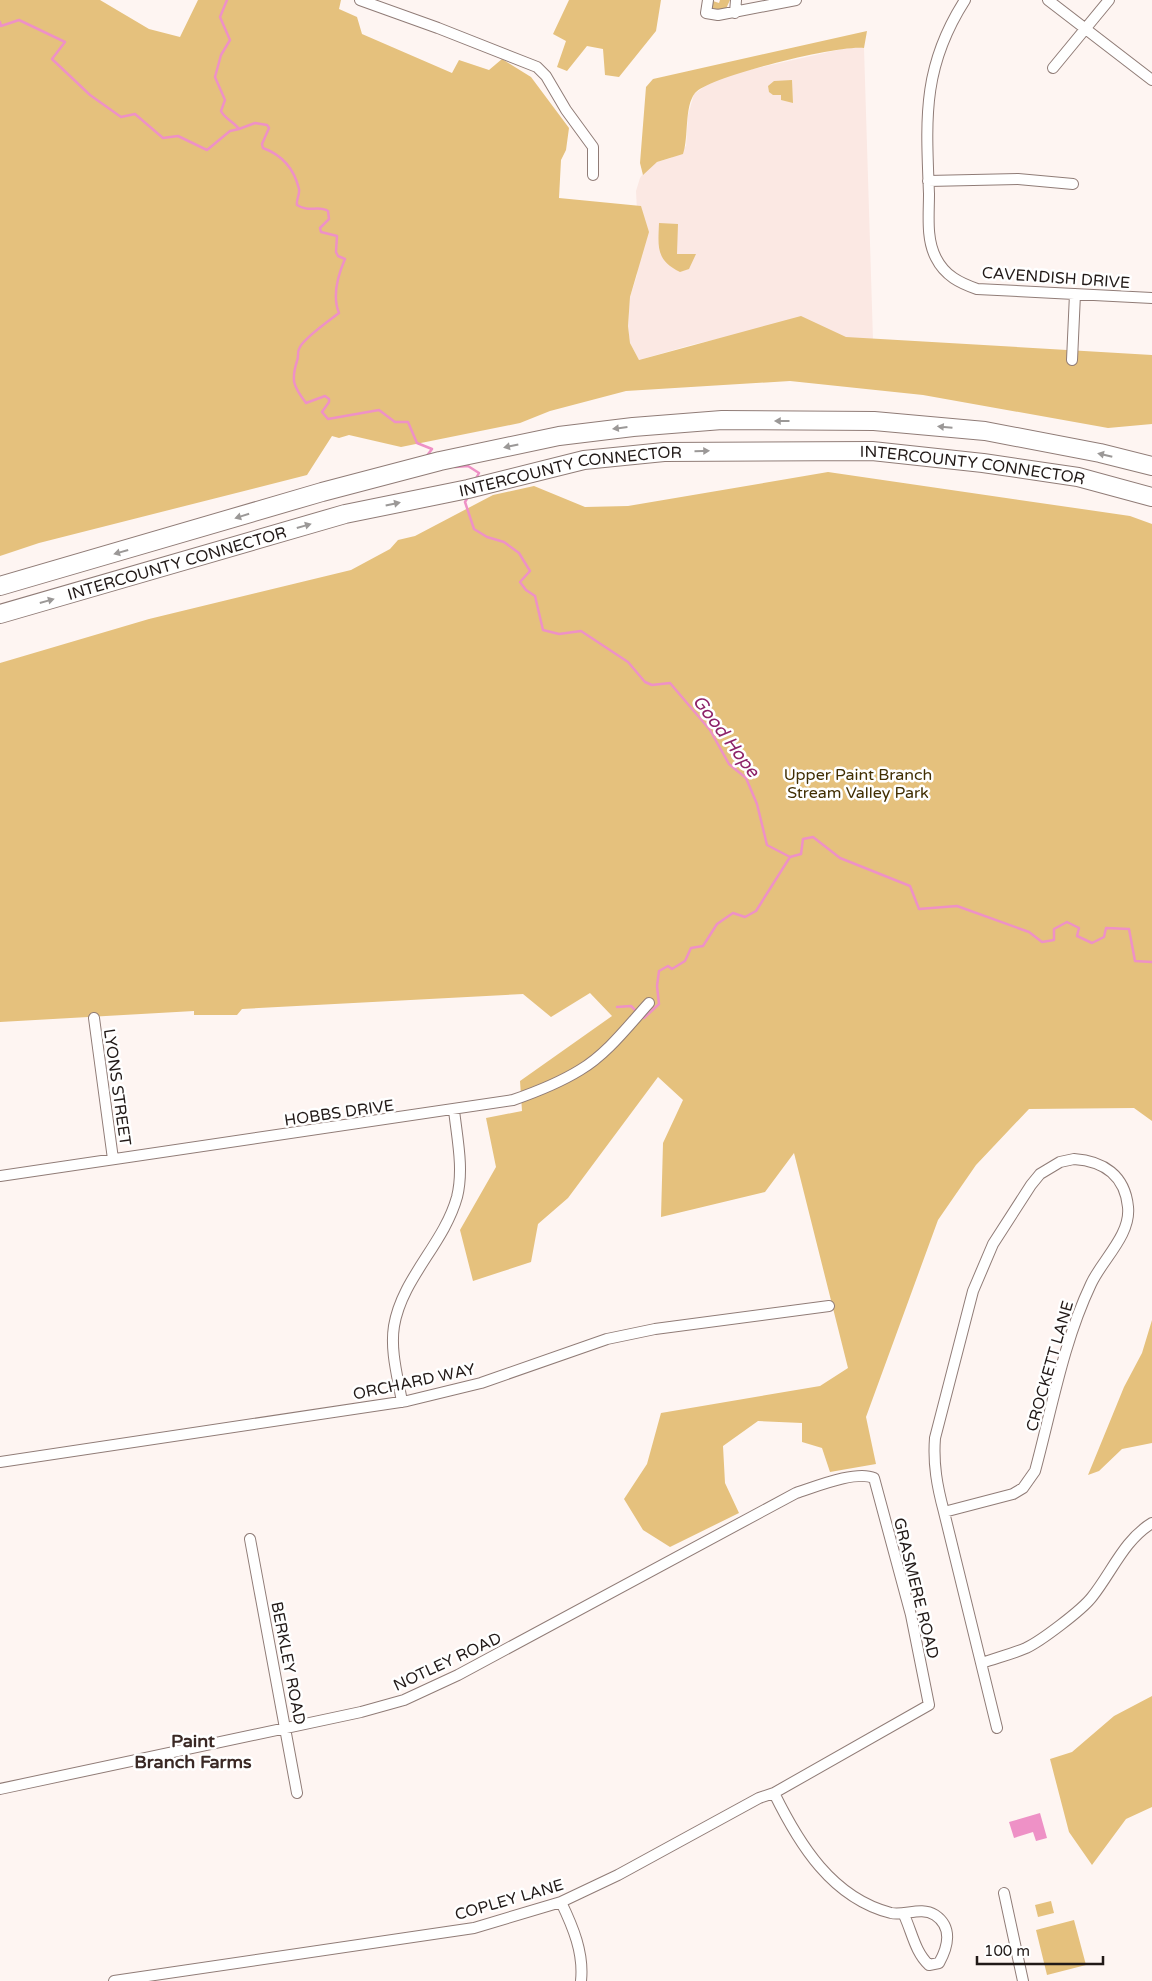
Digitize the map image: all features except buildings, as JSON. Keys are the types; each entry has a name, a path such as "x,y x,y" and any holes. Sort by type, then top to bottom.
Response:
{"highway":[{"name":"INTERCOUNTY CONNECTOR","path":"0,586 322,492 440,461 559,436 633,427 722,420 874,421 985,431 1100,453 1152,466"},
{"name":"INTERCOUNTY CONNECTOR","path":"0,614 345,514 468,489 584,460 664,452 872,452 984,463 1078,477 1152,497"}],"street":[{"path":"360,0 537,67 546,76 566,110 593,147 593,175"},
{"path":"708,0 706,13 718,15 796,0"},
{"path":"735,13 736,0"},
{"name":"CAVENDISH DRIVE","path":"965,0 943,38 930,84 927,108 931,245 935,257 952,278 977,289 1152,298"},
{"path":"1048,0 1152,80"},
{"path":"1053,68 1110,0"},
{"path":"928,181 1018,179 1073,184"},
{"path":"1072,360 1075,294"},
{"name":"HOBBS DRIVE","path":"0,1176 513,1100 547,1087 581,1070 612,1044 649,1003"},
{"name":"LYONS STREET","path":"94,1018 113,1159"},
{"path":"402,1402 394,1350 394,1327 400,1303 448,1221 457,1197 460,1158 454,1110"},
{"name":"CROCKETT LANE","path":"944,1512 1013,1494 1023,1488 1036,1471 1075,1319 1094,1276 1122,1233 1128,1218 1126,1195 1118,1180 1100,1164 1081,1160 1060,1162 1040,1174 993,1244 973,1291 935,1438 933,1460 935,1480 997,1728"},
{"name":"ORCHARD WAY","path":"0,1462 402,1402 481,1383 607,1339 655,1329 829,1306"},
{"name":"NOTLEY ROAD","path":"0,1789 286,1729 404,1700 458,1675 796,1493 821,1484 866,1474 874,1478"},
{"name":"GRASMERE ROAD","path":"874,1478 911,1615 929,1705"},
{"path":"982,1663 1027,1647 1082,1608 1092,1597 1129,1543 1140,1530 1152,1523"},
{"name":"BERKLEY ROAD","path":"250,1539 297,1793"},
{"name":"COPLEY LANE","path":"114,1981 474,1928 561,1902 618,1874 759,1798 774,1793 929,1705"},
{"path":"0,1795 13,1786"},
{"path":"774,1793 802,1845 823,1871 864,1903 904,1915 926,1911 935,1915 943,1922 948,1932 947,1941 939,1963 929,1965 923,1960 918,1952 912,1930 904,1915"},
{"path":"1004,1893 1023,1981"},
{"path":"561,1902 572,1926 578,1948 582,1971 581,1981"}],"shaded area":[{"path":"855,46 864,48 873,340 740,334 691,345 639,360 630,343 628,326 630,297 637,275 639,251 636,191 640,178 647,168 657,162 671,158 686,146 688,115 694,94 711,82 735,73"},
{"path":"1040,1813 1047,1838 1036,1841 1033,1832 1014,1838 1009,1822"}],"green space":[{"path":"0,0 100,0 149,29 180,37 198,0 341,0 339,9 357,17 362,34 452,73 459,60 489,70 502,59 531,77 569,128 566,150 561,160 559,198 641,206 649,232 630,297 628,326 630,343 639,360 801,316 846,337 1152,355 1152,424 1108,428 923,395 790,381 626,391 550,411 520,423 401,447 349,435 339,438 332,436 307,475 39,543 0,556"},
{"path":"569,0 661,0 656,31 619,77 605,75 603,49 587,46 567,71 557,67 566,41 553,34"},
{"path":"720,0 730,0 725,11 711,8 713,1 719,3"},
{"path":"867,31 864,48 851,48 805,56 749,70 705,86 695,93 689,106 683,154 657,162 643,175 640,163 646,87 653,79"},
{"path":"792,80 793,103 781,100 781,95 773,95 769,92 768,86 774,81"},
{"path":"659,223 678,224 677,254 696,254 689,269 680,272 666,263 660,252 658,240"},
{"name":"Upper Paint Branch Stream Valley Park","path":"828,472 1130,516 1152,524 1152,1121 1134,1108 1029,1109 976,1165 938,1220 866,1417 876,1464 830,1472 822,1448 802,1442 802,1423 758,1421 723,1446 725,1483 739,1513 670,1547 643,1530 624,1499 647,1464 661,1413 820,1386 848,1368 794,1153 765,1192 661,1217 663,1143 683,1100 658,1077 568,1198 538,1224 531,1262 473,1281 460,1230 496,1167 486,1118 522,1111 520,1081 612,1016 590,993 551,1017 523,994 242,1009 237,1015 194,1015 194,1011 0,1022 0,663 149,619 351,570 390,549 398,540 415,536 493,495 534,486 585,507 628,506"},
{"path":"1152,1320 1152,1443 1122,1449 1099,1471 1088,1475 1124,1387 1142,1353"},
{"path":"1152,1696 1152,1807 1126,1819 1092,1865 1069,1832 1050,1759 1072,1752 1114,1716"},
{"path":"1051,1901 1054,1913 1038,1917 1035,1905"},
{"path":"1074,1920 1086,1965 1047,1975 1036,1930"}],"waterway":[{"name":"Good Hope","path":"227,0 220,17 230,40 221,55 215,77 225,100 221,111 239,129 255,123 267,125 269,128 262,144 263,148 276,154 286,163 294,175 299,189 297,205 328,211 329,219 320,228 321,232 337,236 336,252 338,256 345,259 340,272 336,293 339,313 301,345 298,350 294,383 306,403 325,396 329,399 322,412 328,419 379,410 395,422 408,422 417,443 432,449 426,457"},
{"path":"0,22 1,26 19,20 65,42 52,59 90,95 121,117 135,114 163,138 178,136 207,150 230,131 239,129"},
{"name":"Good Hope","path":"455,467 468,466 479,473 475,480"},
{"name":"Good Hope","path":"468,497 465,502 474,529 487,537 504,542 519,553 530,571 520,582 526,590 535,596 543,630 559,634 581,631 628,662 645,682 652,685 670,683 710,730 729,764 746,778 757,804 767,845 790,857 801,854 803,839 813,837 840,858 910,886 919,909 957,906 1029,932 1042,942 1054,940 1054,929 1067,922 1079,928 1077,936 1092,943 1104,937 1106,928 1129,929 1135,961 1152,962"},
{"path":"642,1016 644,1018 659,1004 657,986 659,971 668,966 672,969 685,961 691,948 703,946 717,924 733,913 745,917 756,911 790,857"},
{"path":"617,1007 631,1006 638,1013"}],"district":[{"name":"Paint Branch Farms","path":"193,1751"}]}
